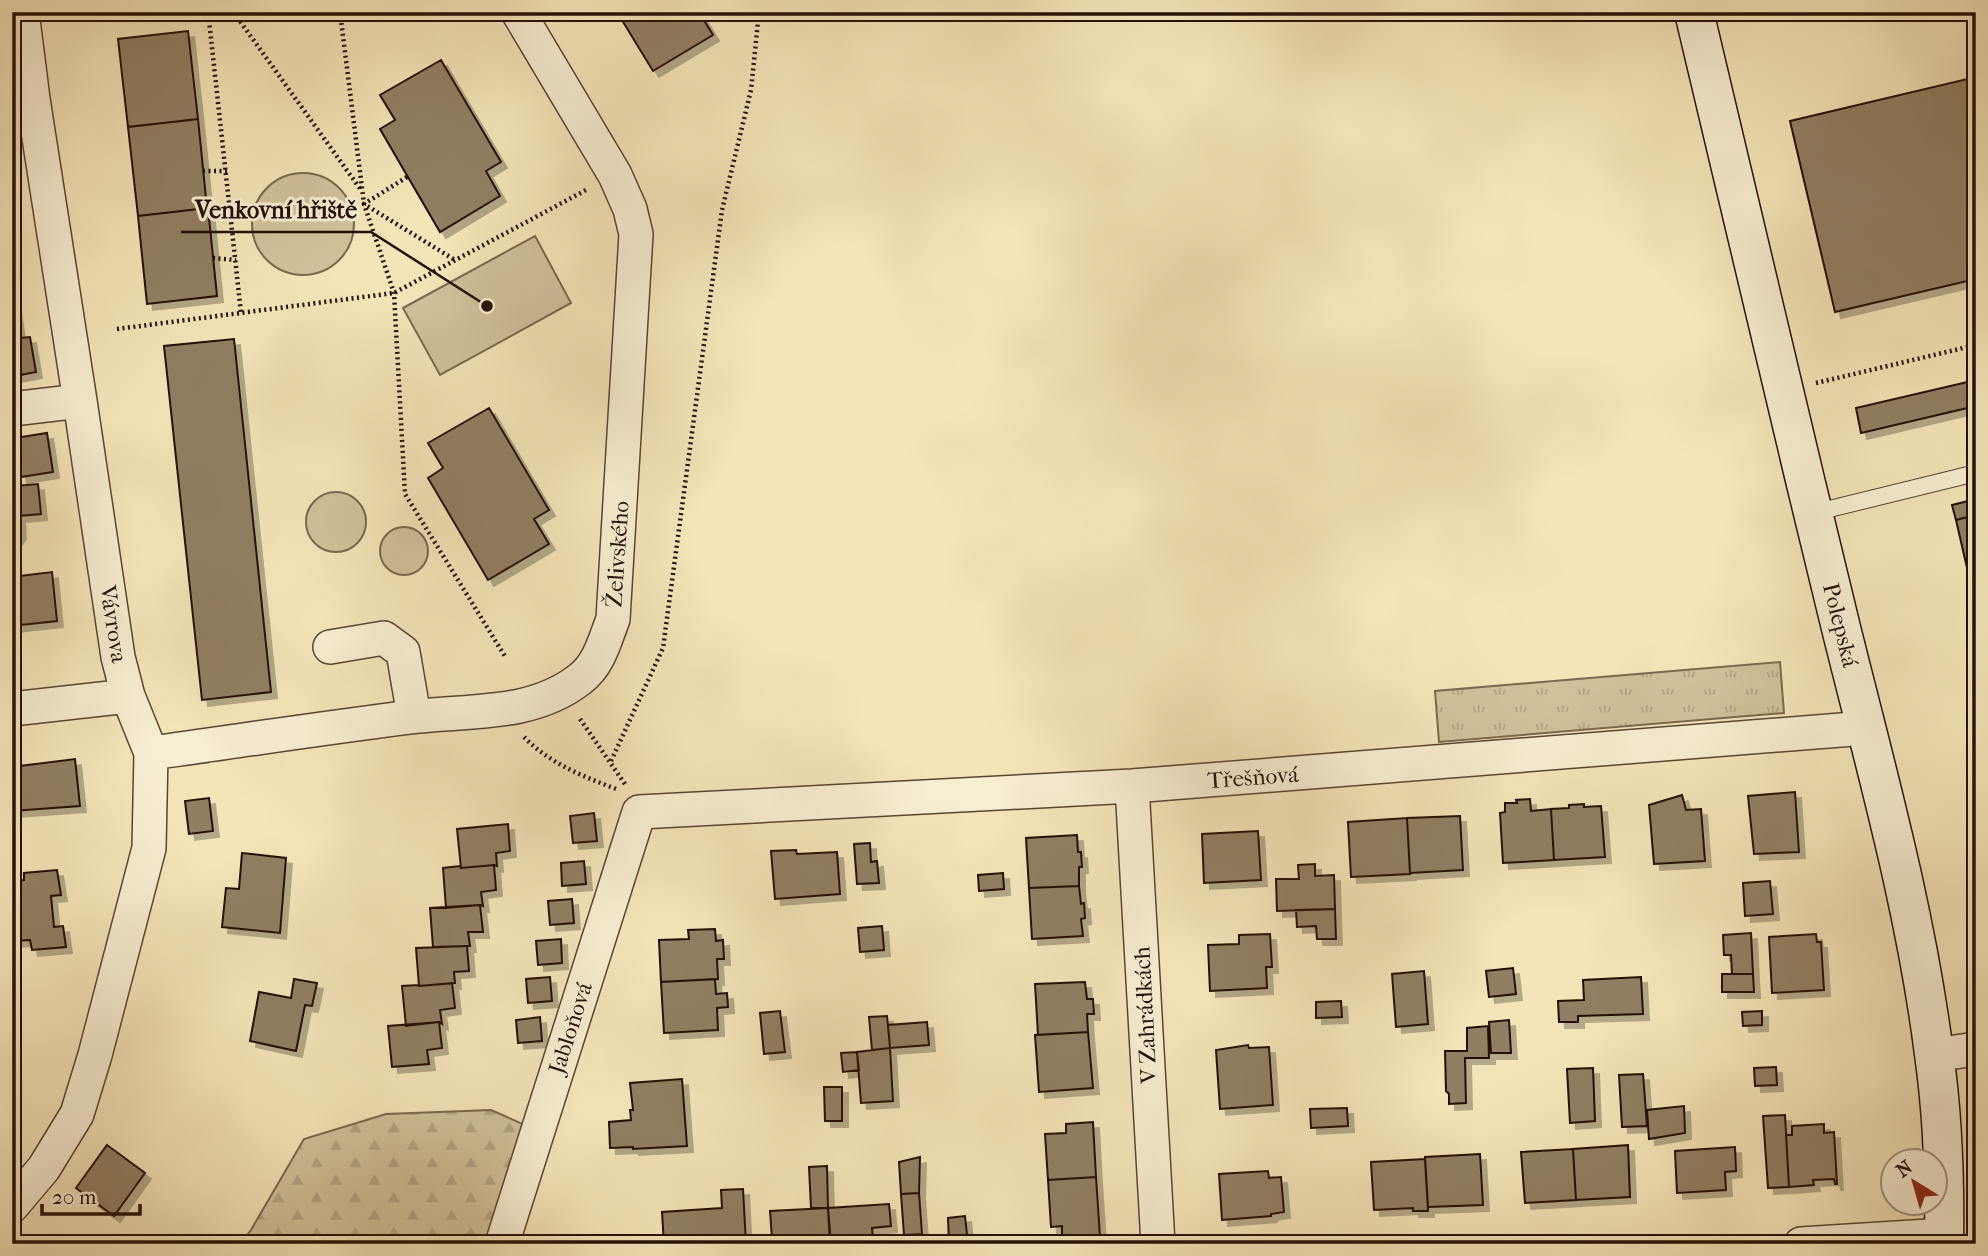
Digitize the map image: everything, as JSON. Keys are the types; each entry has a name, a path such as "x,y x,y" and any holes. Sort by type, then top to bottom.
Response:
{"main road":[{"name":"Polepská","path":"1694,12 1783,391 1886,802 1919,958 1934,1055 1944,1170 1944,1239"}],"street":[{"name":"Vávrova","path":"12,1206 44,1168 77,1114 85,1091 149,848 151,753 128,696 118,657 80,401 22,101 22,12"},
{"name":"Želivského","path":"151,753 414,716 500,710 539,701 560,691 581,679 599,657 612,619 636,234 615,175 518,12"},
{"path":"12,410 80,401"},
{"path":"330,647 384,638 403,652 414,716"},
{"path":"12,709 128,696"},
{"name":"Třešňová","path":"636,804 1132,786 1866,728"},
{"name":"V Zahrádkách","path":"1132,786 1158,1244"},
{"name":"Jabloňová","path":"502,1244 636,804"},
{"path":"1934,1055 1976,1049"},
{"path":"1801,1244 1944,1239"}],"lane":[{"path":"1813,513 1976,473"}],"path":[{"path":"340,12 364,204 394,293 405,494 506,658"},
{"path":"611,761 663,648 722,210 751,90 759,12"},
{"path":"237,17 363,192"},
{"path":"209,20 241,313"},
{"path":"203,171 227,171"},
{"path":"117,329 394,293 615,175"},
{"path":"364,204 407,177"},
{"path":"364,204 455,260"},
{"path":"213,258 236,260"},
{"path":"1783,391 1976,345"},
{"path":"560,691 611,761 636,804"},
{"path":"500,710 536,750 636,804"}],"green space":[{"path":"303,173 332,181 346,195 354,224 346,253 332,267 303,275 274,267 260,253 252,224 260,195 274,181"},
{"path":"535,236 571,303 440,375 403,308"},
{"path":"336,492 357,501 366,522 357,543 336,552 315,543 306,522 315,501"},
{"path":"404,527 421,534 428,551 421,568 404,575 387,568 380,551 387,534"},
{"path":"1780,662 1784,713 1439,742 1435,691"},
{"path":"491,1110 525,1125 493,1244 240,1244 251,1230 304,1139 386,1114"}],"building":[{"path":"617,12 699,12 713,35 653,71"},
{"path":"188,31 198,119 128,127 118,39"},
{"path":"441,60 501,162 486,171 500,196 440,232 380,129 395,120 380,95"},
{"path":"1976,77 1976,279 1835,312 1790,121"},
{"path":"198,119 207,208 138,216 128,127"},
{"path":"208,208 217,296 147,304 138,216"},
{"path":"12,289 20,338 30,337 36,372 15,376 12,357"},
{"path":"234,339 271,692 202,700 164,346"},
{"path":"1976,380 1976,406 1861,433 1856,408"},
{"path":"489,408 549,510 534,519 549,544 488,580 428,478 443,468 428,443"},
{"path":"47,433 53,472 21,477 15,438"},
{"path":"12,468 15,486 38,484 41,514 19,516 20,533 12,540"},
{"path":"1976,499 1976,515 1956,520 1952,505"},
{"path":"1976,515 1976,607 1956,520"},
{"path":"52,572 57,621 12,626 12,577"},
{"path":"75,759 80,806 12,811 12,767"},
{"path":"1795,792 1799,852 1754,854 1748,796"},
{"path":"1682,795 1686,810 1701,809 1705,861 1654,864 1649,805"},
{"path":"209,798 213,831 189,834 185,801"},
{"path":"1530,799 1531,811 1551,809 1554,860 1503,863 1500,813 1505,812 1505,803"},
{"path":"1584,804 1584,807 1601,806 1605,857 1554,860 1551,809"},
{"path":"594,813 597,841 573,843 570,816"},
{"path":"1460,816 1463,870 1410,873 1407,818"},
{"path":"1407,818 1410,874 1351,877 1348,822"},
{"path":"508,824 510,851 496,853 497,866 461,868 457,829"},
{"path":"1258,831 1261,880 1204,883 1202,834"},
{"path":"1077,835 1082,867 1079,867 1079,886 1029,888 1026,838"},
{"path":"870,843 871,862 877,861 879,883 857,884 854,844"},
{"path":"796,850 797,854 837,852 840,894 775,899 771,851"},
{"path":"242,853 286,858 280,933 222,927 226,888 239,889"},
{"path":"584,861 586,884 562,886 561,863"},
{"path":"1315,864 1315,876 1334,875 1335,909 1277,911 1276,879 1299,879 1298,865"},
{"path":"494,865 496,890 481,892 483,906 446,908 443,868"},
{"path":"57,870 61,895 51,896 54,927 63,926 66,947 32,950 30,940 12,941 12,881 24,880 24,873"},
{"path":"1003,873 1004,889 979,891 978,875"},
{"path":"1770,881 1773,914 1745,916 1743,883"},
{"path":"1079,886 1081,904 1084,903 1085,918 1081,919 1083,936 1032,939 1029,888"},
{"path":"572,899 574,923 550,925 548,901"},
{"path":"480,905 483,932 468,932 470,946 433,947 430,908"},
{"path":"1335,909 1336,939 1317,939 1316,926 1297,927 1296,910"},
{"path":"882,926 884,950 860,952 858,928"},
{"path":"715,929 716,941 723,940 724,959 717,959 718,979 661,982 659,940 689,939 688,930"},
{"path":"1751,933 1753,974 1732,974 1731,955 1724,955 1723,935"},
{"path":"1270,934 1272,967 1266,967 1267,988 1210,991 1208,945 1239,944 1239,935"},
{"path":"1816,934 1817,942 1821,942 1824,990 1772,993 1769,937"},
{"path":"561,939 562,963 538,965 536,941"},
{"path":"467,946 469,971 454,972 455,983 419,986 416,948"},
{"path":"1513,968 1516,994 1489,997 1486,971"},
{"path":"1424,971 1428,1024 1396,1027 1392,974"},
{"path":"1722,974 1753,974 1754,992 1722,992"},
{"path":"550,977 552,1001 528,1003 526,979"},
{"path":"1641,977 1643,1014 1578,1016 1578,1022 1559,1022 1558,1001 1584,1000 1583,980"},
{"path":"294,979 317,983 312,1006 305,1005 296,1051 250,1041 259,992 291,998"},
{"path":"715,979 716,994 727,993 728,1007 717,1008 718,1030 664,1033 661,982"},
{"path":"1085,982 1087,999 1093,999 1094,1014 1087,1014 1088,1032 1038,1035 1035,984"},
{"path":"452,983 455,1008 440,1010 442,1024 439,1022 406,1026 402,986"},
{"path":"1341,1001 1342,1017 1316,1018 1316,1002"},
{"path":"780,1011 785,1052 764,1054 760,1013"},
{"path":"1762,1011 1762,1025 1743,1026 1742,1012"},
{"path":"887,1016 890,1048 872,1050 869,1017"},
{"path":"540,1017 542,1041 518,1043 516,1020"},
{"path":"1509,1020 1511,1053 1491,1053 1489,1022"},
{"path":"439,1022 442,1048 427,1050 429,1064 392,1067 388,1026"},
{"path":"927,1022 929,1045 890,1048 888,1025"},
{"path":"1488,1026 1489,1058 1465,1058 1466,1103 1449,1104 1445,1051 1467,1051 1467,1028"},
{"path":"1088,1032 1093,1088 1039,1092 1035,1035"},
{"path":"1248,1045 1249,1048 1269,1047 1273,1105 1220,1109 1216,1050"},
{"path":"890,1048 893,1101 861,1103 857,1052"},
{"path":"857,1052 859,1070 843,1072 841,1053"},
{"path":"1776,1067 1777,1085 1755,1086 1754,1068"},
{"path":"1593,1068 1595,1121 1570,1123 1567,1069"},
{"path":"1643,1074 1647,1126 1622,1127 1619,1075"},
{"path":"682,1079 687,1146 610,1148 609,1122 631,1120 630,1110 633,1110 630,1083"},
{"path":"824,1087 842,1087 842,1121 825,1121"},
{"path":"1684,1106 1685,1133 1649,1139 1647,1110"},
{"path":"1347,1108 1348,1126 1311,1128 1310,1109"},
{"path":"1785,1115 1789,1187 1768,1188 1763,1116"},
{"path":"1093,1122 1096,1177 1048,1180 1045,1134 1066,1133 1066,1124"},
{"path":"1824,1124 1824,1133 1834,1132 1837,1184 1834,1179 1813,1180 1814,1185 1789,1187 1786,1135 1792,1135 1792,1126"},
{"path":"107,1145 145,1173 114,1216 76,1188"},
{"path":"1628,1145 1630,1197 1576,1200 1573,1149"},
{"path":"1735,1147 1736,1171 1725,1172 1726,1190 1677,1193 1675,1151"},
{"path":"1573,1149 1576,1200 1525,1203 1521,1152"},
{"path":"1480,1154 1483,1205 1428,1207 1425,1157"},
{"path":"920,1157 919,1193 901,1194 899,1162"},
{"path":"1425,1159 1428,1211 1413,1211 1413,1208 1374,1210 1371,1162"},
{"path":"827,1166 828,1208 811,1208 809,1167"},
{"path":"1268,1171 1269,1178 1281,1177 1284,1212 1271,1216 1222,1220 1219,1174"},
{"path":"1096,1177 1100,1237 1062,1239 1062,1226 1051,1227 1048,1180"},
{"path":"743,1189 746,1244 664,1244 662,1212 722,1208 721,1190"},
{"path":"919,1193 922,1234 904,1235 901,1194"},
{"path":"889,1204 891,1226 872,1228 873,1241 830,1244 828,1208"},
{"path":"828,1208 831,1243 787,1244 786,1238 772,1239 770,1211"},
{"path":"965,1216 968,1244 949,1244 948,1218"}],"place":[{"name":"Venkovní hřiště","path":"487,306"}]}
